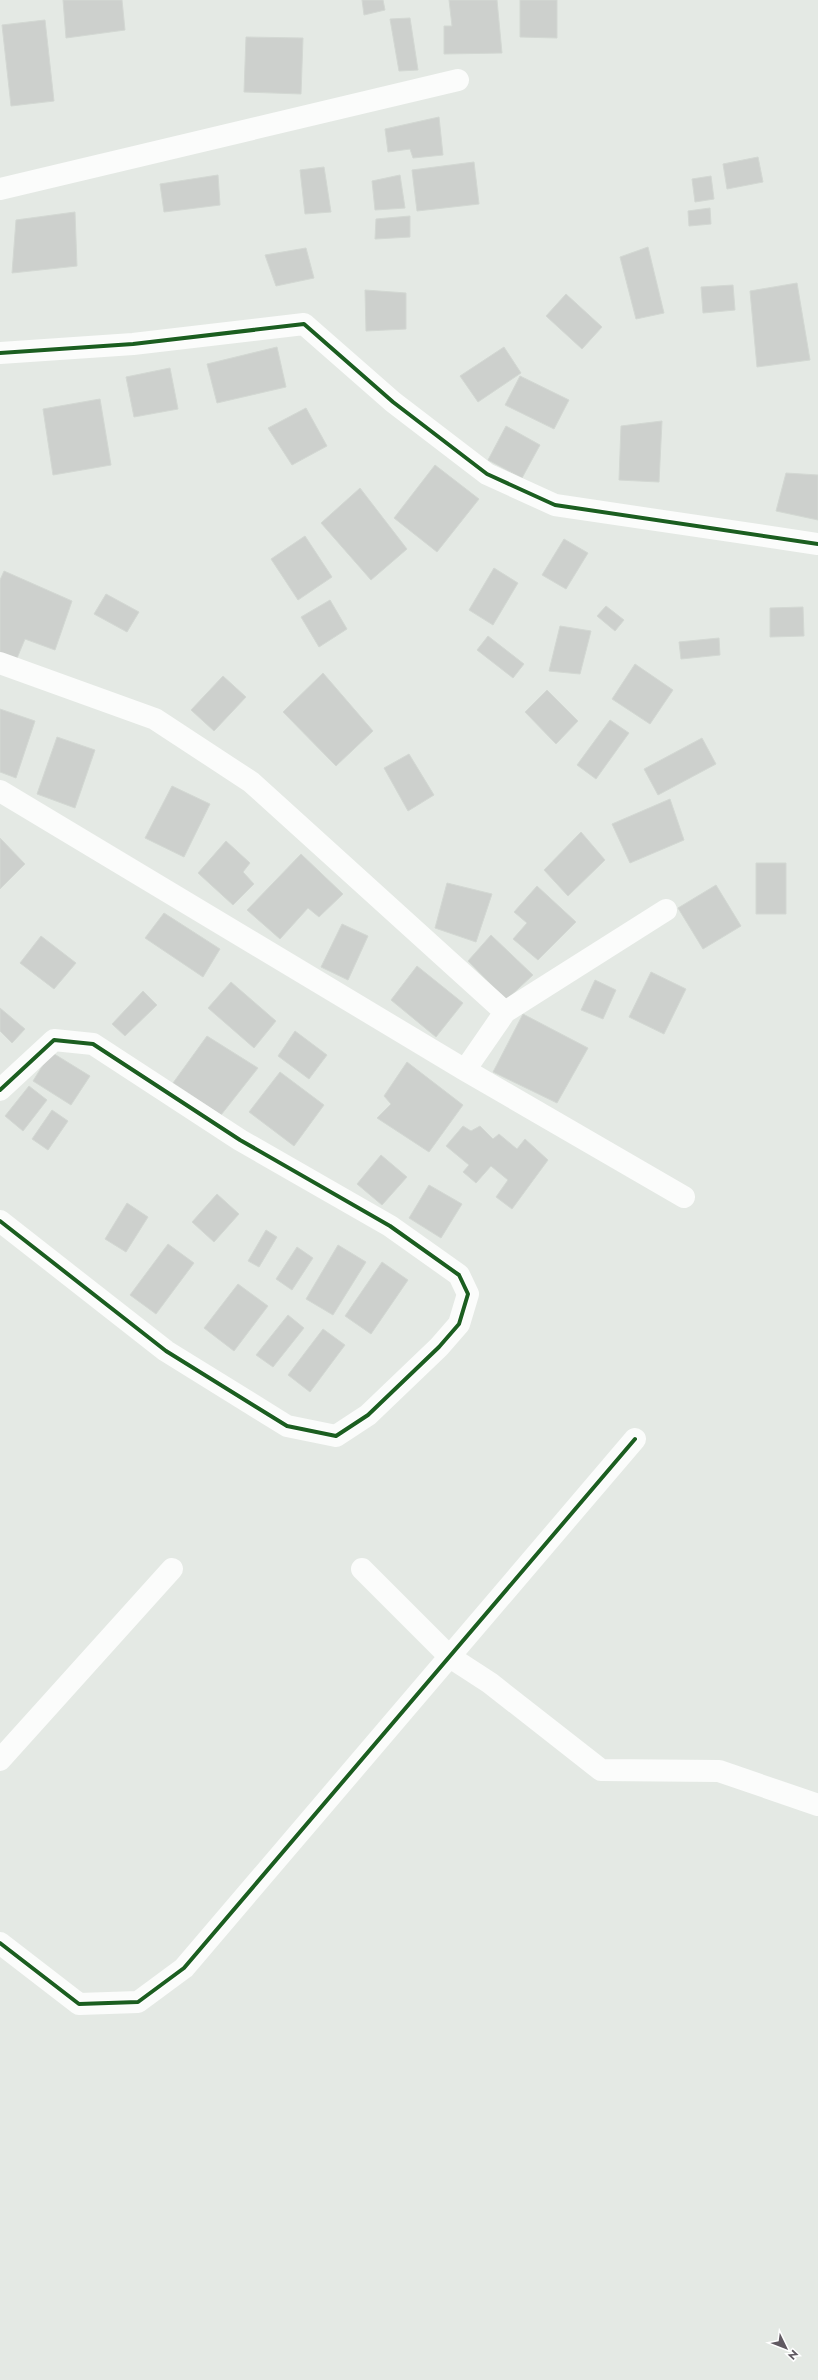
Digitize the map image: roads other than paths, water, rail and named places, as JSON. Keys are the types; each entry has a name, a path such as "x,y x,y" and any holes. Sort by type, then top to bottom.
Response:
{"street":[{"path":"0,188 458,80"},
{"path":"0,353 133,344 304,324 394,402 487,474 555,505 818,544"},
{"path":"0,662 155,719 251,782 505,1012"},
{"path":"0,791 465,1070 684,1198"},
{"path":"465,1070 505,1012 666,910"},
{"path":"0,1090 54,1040 93,1044 240,1140 390,1226 459,1275 468,1294 459,1324 439,1347 368,1415 336,1436 287,1426 166,1351 0,1221"},
{"path":"0,1944 79,2004 138,2002 184,1968 635,1439"},
{"path":"0,1760 172,1569"},
{"path":"362,1569 450,1657 490,1683 601,1770 719,1771 818,1805"}]}
